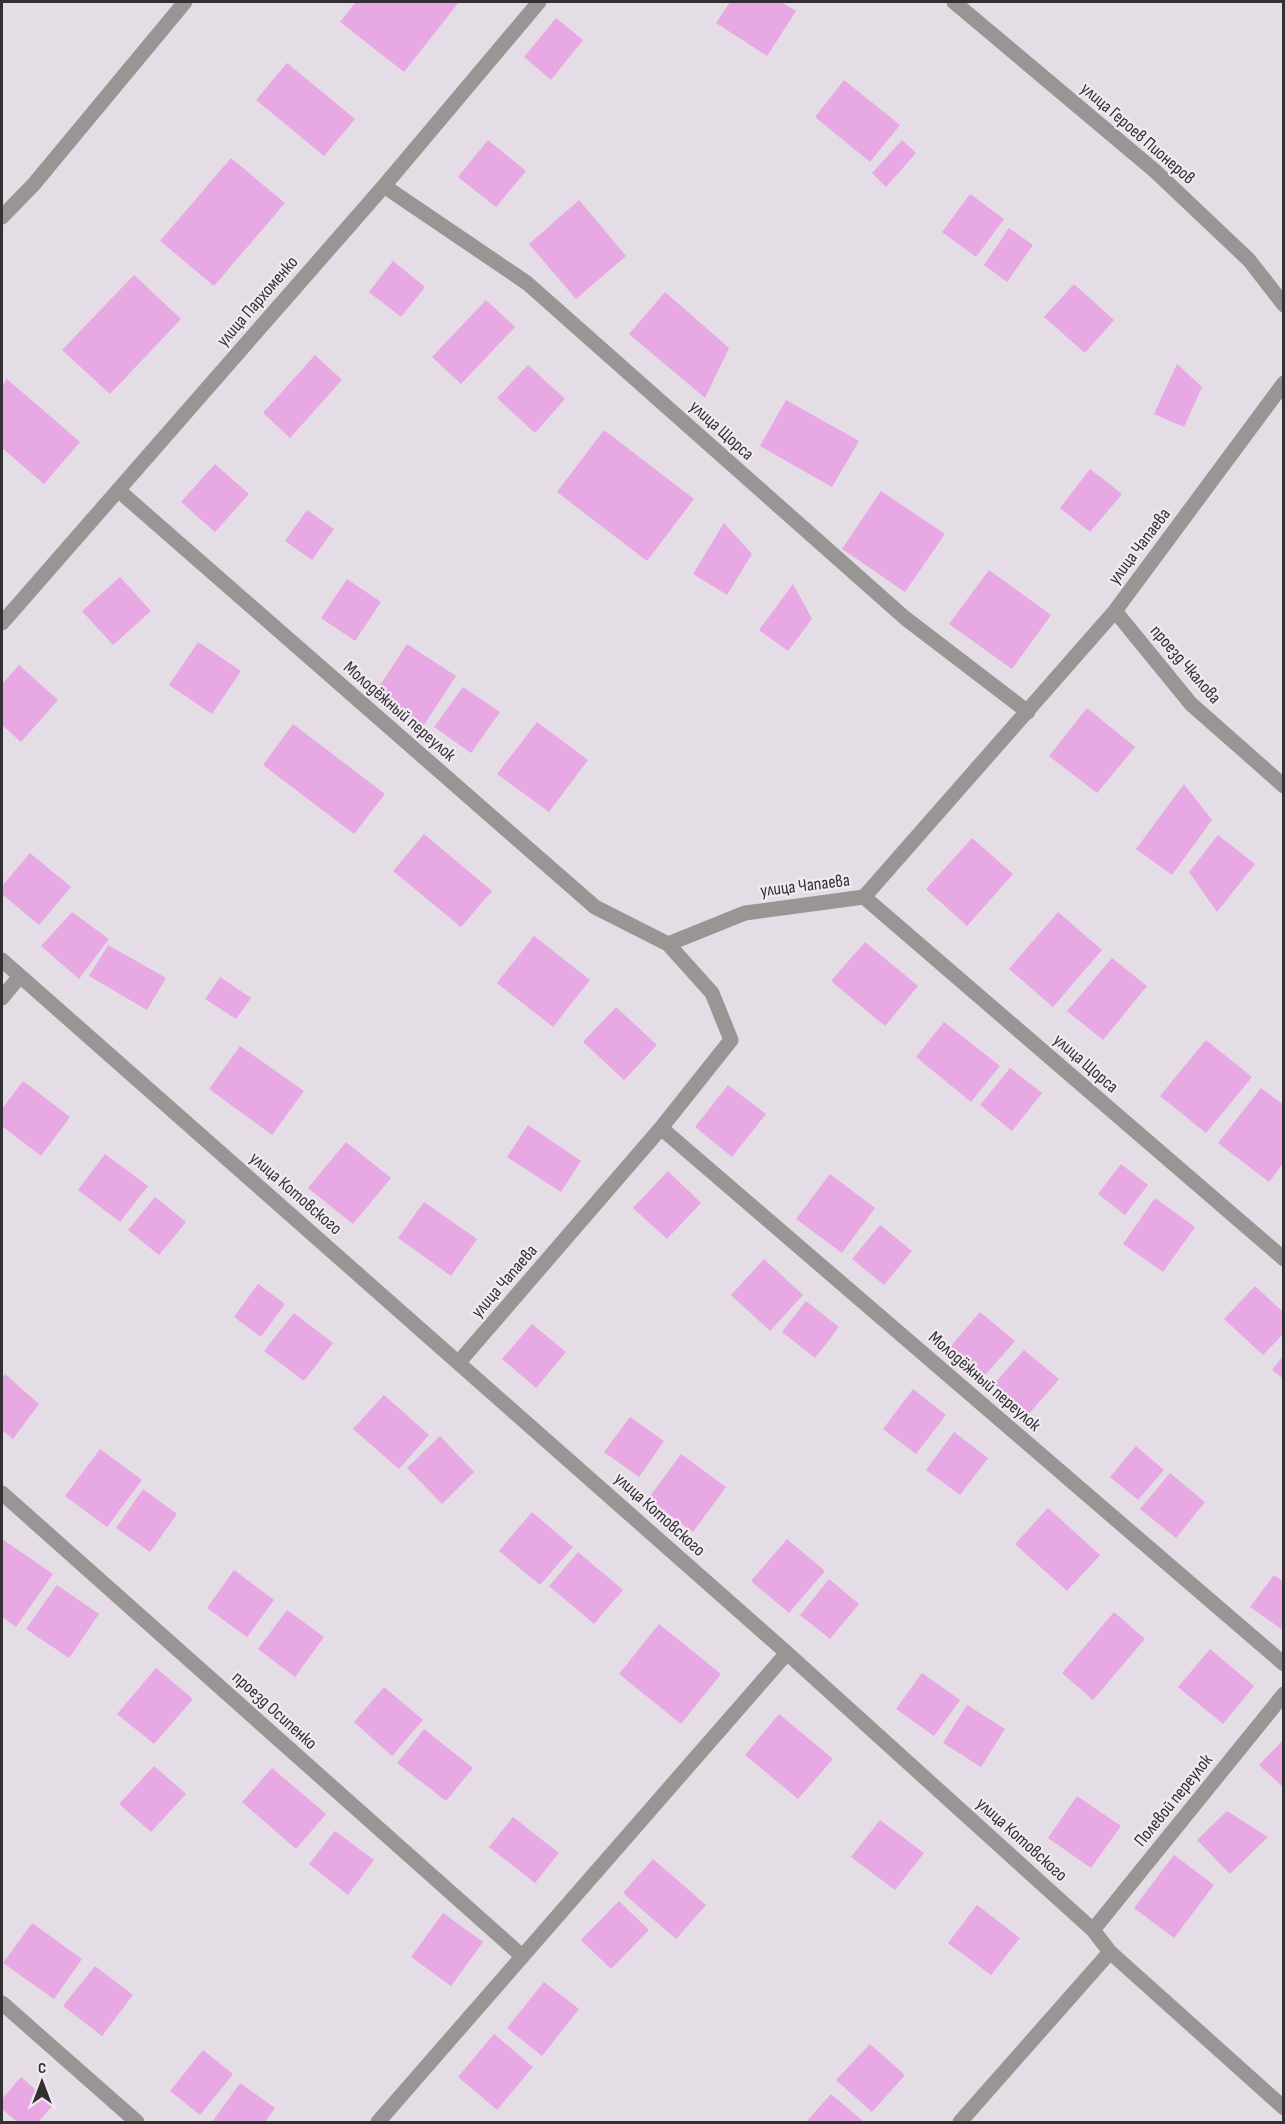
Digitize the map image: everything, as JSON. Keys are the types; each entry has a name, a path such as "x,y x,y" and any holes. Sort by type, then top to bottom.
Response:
{"street":[{"path":"2,217 34,184 184,2"},
{"name":"улица Пархоменко","path":"2,623 384,186 539,2"},
{"name":"улица Героев Пионеров","path":"954,2 1155,171 1249,260 1284,305"},
{"name":"улица Щорса","path":"384,186 527,283 905,618 1028,712"},
{"name":"улица Чапаева","path":"459,1362 661,1128 731,1041 712,993 668,944 745,913 864,897 1115,611 1284,383"},
{"name":"Молодёжный переулок","path":"118,490 595,907 668,944"},
{"name":"проезд Чкалова","path":"1115,611 1191,704 1284,786"},
{"name":"улица Щорса","path":"864,897 1284,1259"},
{"name":"улица Котовского","path":"2,960 786,1653 1093,1930 1110,1952 1284,2108"},
{"path":"2,998 20,976"},
{"name":"Молодёжный переулок","path":"661,1128 1284,1664"},
{"name":"проезд Осипенко","path":"2,1493 522,1956"},
{"path":"378,2122 786,1653"},
{"name":"Полевой переулок","path":"1093,1930 1284,1694"},
{"path":"960,2122 1110,1952"},
{"path":"2,2003 137,2122"}],"building":[{"path":"356,2 459,2 404,72 340,22"},
{"path":"730,2 781,2 796,11 767,56 716,23"},
{"path":"556,18 583,40 551,80 524,57"},
{"path":"287,63 355,119 324,156 256,100"},
{"path":"844,80 900,125 870,162 815,117"},
{"path":"488,140 526,171 496,207 458,177"},
{"path":"902,140 916,153 886,187 872,173"},
{"path":"231,158 285,203 214,286 160,241"},
{"path":"970,194 1004,219 976,257 942,232"},
{"path":"579,200 626,256 576,299 529,244"},
{"path":"1009,228 1033,245 1007,282 984,265"},
{"path":"393,261 425,287 401,317 369,292"},
{"path":"134,275 181,319 110,394 62,350"},
{"path":"1074,284 1114,320 1085,353 1044,317"},
{"path":"665,292 729,348 705,398 629,334"},
{"path":"486,300 515,327 461,384 432,357"},
{"path":"315,355 342,380 290,438 263,413"},
{"path":"1177,364 1202,387 1184,427 1154,414"},
{"path":"528,365 565,399 535,433 497,398"},
{"path":"7,379 80,442 44,484 2,448 2,386"},
{"path":"786,400 859,441 832,487 760,446"},
{"path":"604,430 694,499 647,561 557,492"},
{"path":"215,464 249,494 215,532 181,502"},
{"path":"1090,469 1122,494 1090,532 1060,508"},
{"path":"881,491 945,534 905,592 842,549"},
{"path":"307,510 334,529 312,560 285,541"},
{"path":"724,523 752,554 727,595 693,574"},
{"path":"989,570 1051,615 1012,669 949,624"},
{"path":"120,577 151,611 113,645 82,611"},
{"path":"347,579 381,602 355,641 321,618"},
{"path":"793,584 812,619 788,651 759,630"},
{"path":"198,642 241,671 212,714 169,685"},
{"path":"407,644 456,676 422,728 373,696"},
{"path":"19,665 58,700 21,742 2,725 2,684"},
{"path":"463,687 500,712 471,753 434,727"},
{"path":"1087,708 1135,747 1097,793 1049,756"},
{"path":"537,722 588,760 549,812 497,774"},
{"path":"293,724 385,794 354,834 263,765"},
{"path":"1184,784 1212,820 1172,875 1136,849"},
{"path":"424,834 492,891 461,927 393,871"},
{"path":"1218,835 1255,864 1217,912 1189,872"},
{"path":"972,838 1013,874 967,926 926,889"},
{"path":"30,853 71,887 39,925 2,894 2,886"},
{"path":"72,912 109,939 79,979 41,946"},
{"path":"1058,912 1102,950 1053,1007 1009,969"},
{"path":"534,936 590,980 553,1027 497,983"},
{"path":"865,942 918,986 885,1026 831,981"},
{"path":"108,945 166,978 147,1010 89,976"},
{"path":"1112,958 1147,986 1103,1040 1067,1011"},
{"path":"220,977 251,998 236,1019 205,999"},
{"path":"616,1007 657,1045 624,1080 583,1042"},
{"path":"944,1022 1000,1066 971,1102 916,1057"},
{"path":"1206,1040 1252,1077 1206,1133 1160,1096"},
{"path":"240,1046 304,1091 272,1135 209,1089"},
{"path":"1010,1068 1042,1093 1012,1131 980,1105"},
{"path":"23,1081 70,1117 41,1156 2,1126 2,1109"},
{"path":"728,1085 766,1114 732,1157 695,1127"},
{"path":"1261,1088 1284,1105 1284,1162 1269,1182 1218,1143"},
{"path":"528,1125 581,1161 561,1192 507,1157"},
{"path":"346,1142 391,1178 353,1224 308,1188"},
{"path":"105,1154 148,1186 120,1222 78,1190"},
{"path":"1121,1164 1148,1185 1125,1215 1098,1194"},
{"path":"668,1171 701,1203 667,1239 633,1208"},
{"path":"830,1174 875,1208 842,1253 796,1219"},
{"path":"155,1197 186,1222 159,1255 128,1230"},
{"path":"1155,1198 1195,1227 1163,1272 1123,1244"},
{"path":"424,1202 477,1239 451,1276 398,1238"},
{"path":"880,1225 912,1251 884,1285 852,1259"},
{"path":"764,1259 803,1295 770,1331 731,1295"},
{"path":"258,1284 285,1304 261,1337 234,1317"},
{"path":"1255,1286 1284,1313 1284,1333 1263,1355 1224,1319"},
{"path":"806,1301 839,1327 815,1358 782,1332"},
{"path":"980,1312 1015,1341 980,1381 946,1352"},
{"path":"294,1313 333,1343 304,1381 264,1351"},
{"path":"532,1324 566,1352 536,1388 502,1359"},
{"path":"1024,1350 1059,1379 1028,1415 994,1384"},
{"path":"1284,1355 1284,1379 1272,1370"},
{"path":"5,1374 39,1404 13,1439 2,1430 2,1379"},
{"path":"913,1389 946,1415 916,1454 883,1429"},
{"path":"384,1395 429,1435 399,1469 353,1429"},
{"path":"630,1417 664,1441 639,1477 604,1452"},
{"path":"954,1432 988,1458 960,1495 926,1470"},
{"path":"440,1436 474,1472 442,1504 407,1468"},
{"path":"1136,1446 1164,1470 1138,1500 1110,1477"},
{"path":"100,1449 142,1480 107,1527 65,1496"},
{"path":"681,1454 726,1487 693,1532 648,1499"},
{"path":"1170,1473 1205,1502 1176,1538 1140,1509"},
{"path":"143,1489 177,1514 150,1552 116,1528"},
{"path":"1048,1508 1100,1555 1067,1591 1015,1544"},
{"path":"532,1512 573,1547 540,1585 499,1551"},
{"path":"2,1539 53,1574 16,1627 2,1617"},
{"path":"787,1539 825,1571 789,1613 751,1581"},
{"path":"578,1552 623,1590 594,1624 549,1586"},
{"path":"234,1570 274,1600 247,1637 207,1608"},
{"path":"1274,1575 1284,1582 1284,1631 1250,1607"},
{"path":"829,1579 859,1604 830,1639 800,1615"},
{"path":"57,1585 99,1614 69,1658 26,1629"},
{"path":"287,1610 324,1637 295,1677 258,1649"},
{"path":"1114,1612 1145,1639 1093,1700 1062,1673"},
{"path":"659,1624 721,1674 681,1724 619,1674"},
{"path":"1210,1649 1254,1686 1223,1724 1178,1687"},
{"path":"156,1668 193,1699 154,1744 117,1714"},
{"path":"922,1673 960,1700 934,1736 896,1709"},
{"path":"384,1687 423,1720 392,1756 354,1722"},
{"path":"967,1705 1005,1729 981,1767 943,1743"},
{"path":"779,1714 833,1759 798,1799 745,1755"},
{"path":"424,1729 473,1768 446,1801 397,1763"},
{"path":"1284,1739 1284,1788 1259,1765"},
{"path":"154,1766 186,1794 151,1832 119,1804"},
{"path":"272,1768 326,1814 296,1849 242,1802"},
{"path":"1077,1796 1121,1826 1091,1868 1048,1838"},
{"path":"1227,1811 1268,1837 1230,1874 1197,1840"},
{"path":"513,1817 559,1853 535,1883 489,1847"},
{"path":"880,1820 924,1853 895,1890 851,1857"},
{"path":"335,1831 374,1860 348,1895 309,1864"},
{"path":"1174,1855 1214,1885 1174,1938 1134,1908"},
{"path":"653,1859 706,1905 676,1939 623,1893"},
{"path":"619,1901 649,1930 611,1969 581,1940"},
{"path":"977,1905 1020,1938 991,1975 948,1943"},
{"path":"443,1913 483,1942 451,1986 411,1957"},
{"path":"32,1923 82,1959 54,1999 3,1963"},
{"path":"95,1966 133,1995 102,2036 63,2006"},
{"path":"544,1982 579,2009 542,2056 507,2028"},
{"path":"494,2034 533,2067 497,2110 458,2077"},
{"path":"870,2044 905,2075 872,2112 836,2080"},
{"path":"203,2050 233,2074 200,2115 170,2091"},
{"path":"21,2077 53,2105 38,2122 17,2122 2,2109 2,2099"},
{"path":"240,2083 275,2108 265,2122 212,2122"},
{"path":"831,2094 863,2121 806,2122"}]}
